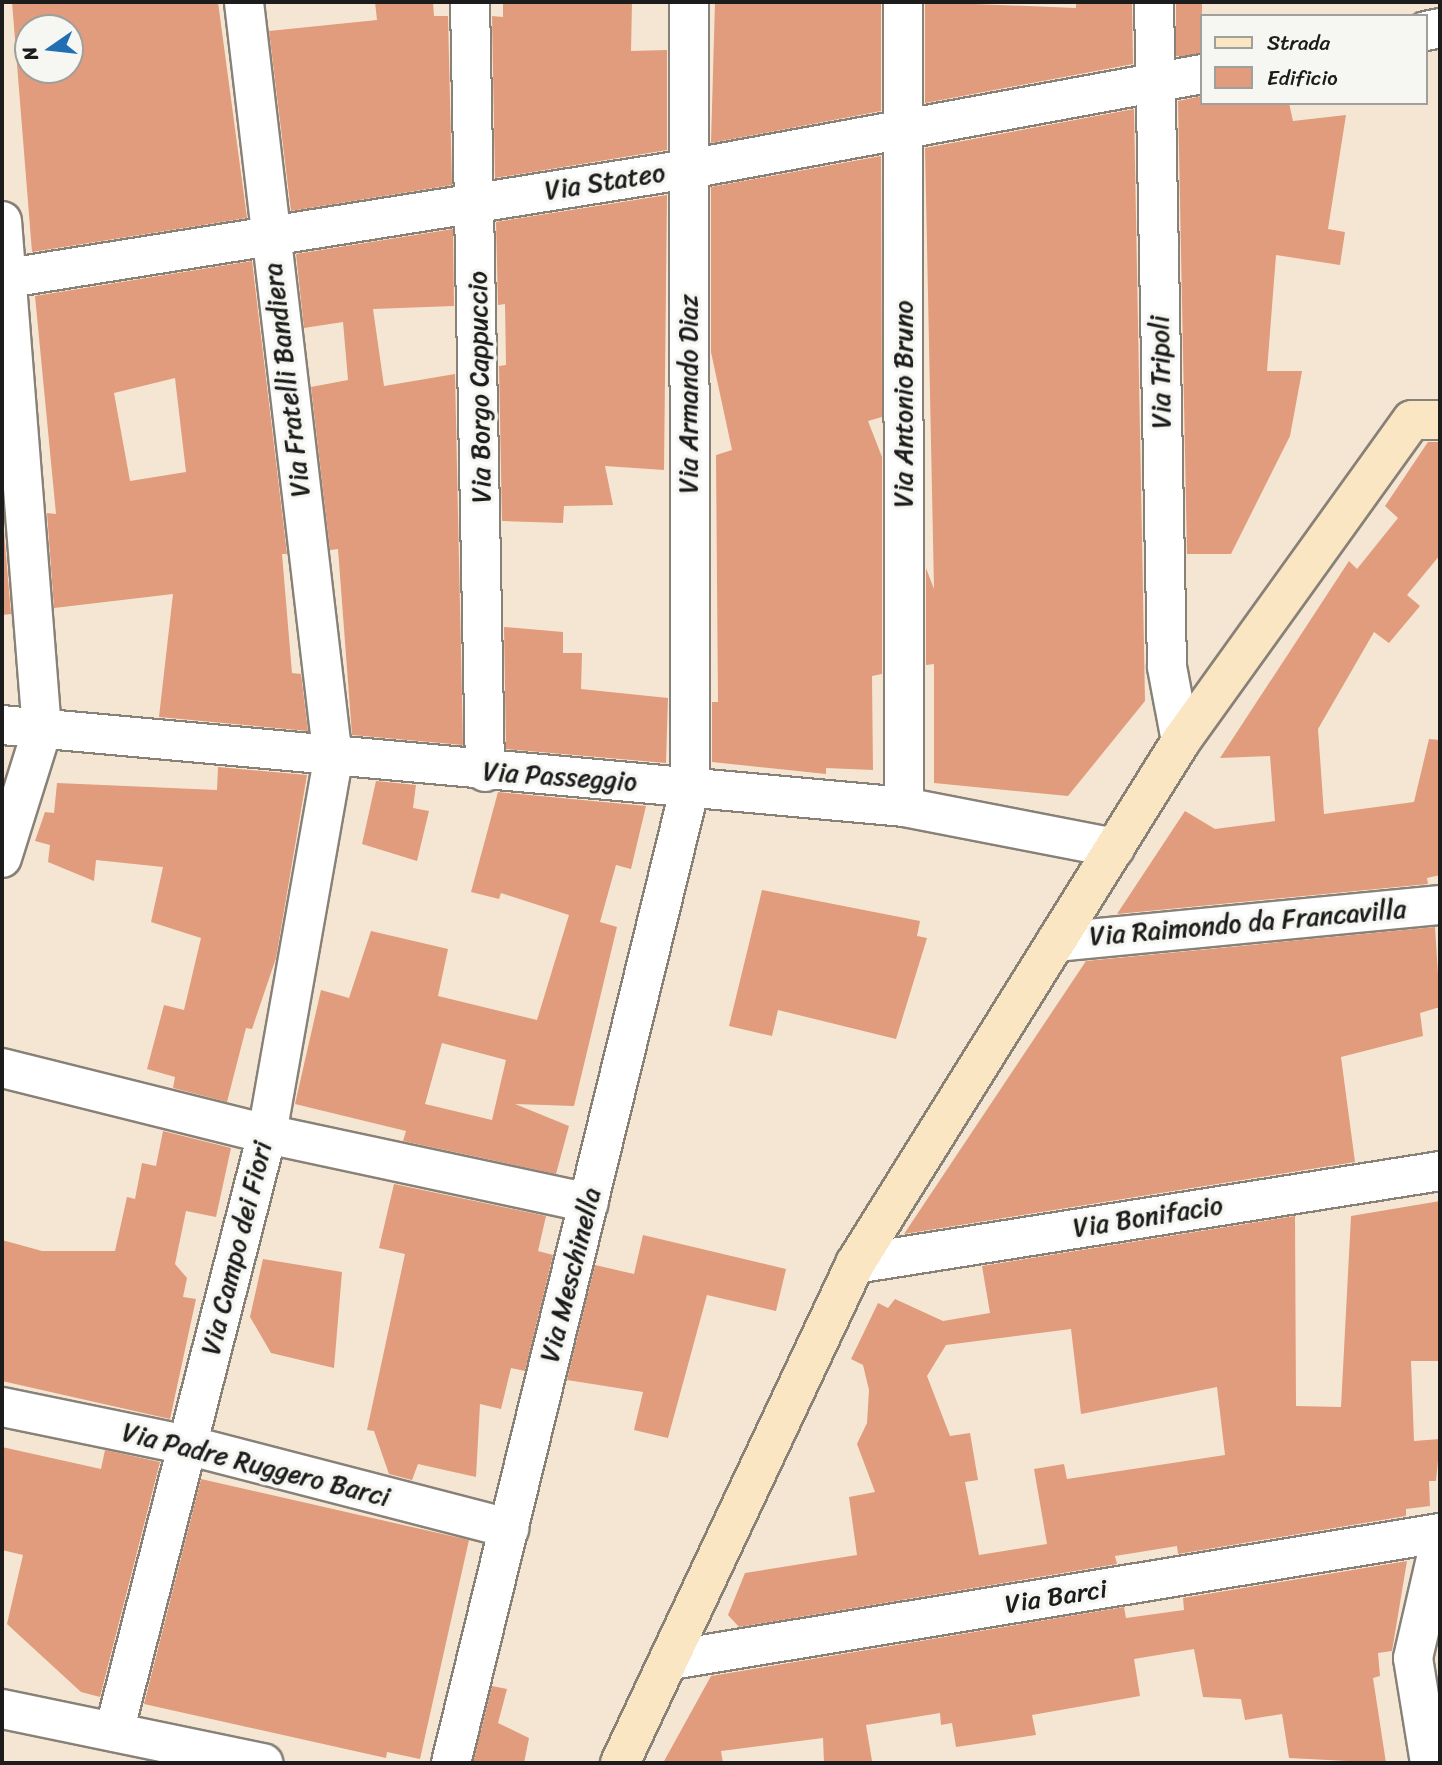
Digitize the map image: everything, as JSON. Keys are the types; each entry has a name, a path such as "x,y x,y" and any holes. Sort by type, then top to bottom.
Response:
{"street":[{"name":"Via Fratelli Bandiera","path":"244,2 269,235 333,759"},
{"name":"Via Borgo Cappuccio","path":"470,2 478,198 485,772"},
{"name":"Via Armando Diaz","path":"688,2 690,787"},
{"name":"Via Antonio Bruno","path":"903,2 904,807"},
{"name":"Via Tripoli","path":"1154,2 1167,667 1181,741"},
{"name":"Via Stateo","path":"4,279 478,198 689,169 1200,74"},
{"path":"2,221 12,489 42,730 2,858"},
{"path":"620,1763 671,1660 855,1264 1181,741 1412,420 1440,420"},
{"name":"Via Passeggio","path":"2,725 333,759 904,807 1115,848"},
{"name":"Via Campo dei Fiori","path":"114,1732 267,1134 333,759"},
{"name":"Via Meschinella","path":"451,1763 690,787"},
{"name":"Via Raimondo da Francavilla","path":"1056,942 1440,905"},
{"path":"2,1068 267,1134 589,1203"},
{"name":"Via Bonifacio","path":"855,1264 1440,1171"},
{"name":"Via Padre Ruggero Barci","path":"2,1406 187,1445 509,1528"},
{"name":"Via Barci","path":"671,1660 1440,1533"},
{"path":"1430,1763 1426,1655 1440,1541"},
{"path":"2,1709 263,1763"}],"building":[{"path":"12,2 218,2 247,218 32,252 19,84 84,84 84,14 14,14 14,27"},
{"path":"375,2 433,2 434,16 448,16 452,185 291,211 269,31 377,20"},
{"path":"503,2 632,2 631,51 667,50 667,150 495,178 492,16 503,17"},
{"path":"715,2 881,2 881,111 711,143"},
{"path":"925,2 1076,8 1076,2 1132,2 1133,64 925,103"},
{"path":"1176,2 1202,2 1200,56 1176,56"},
{"path":"1200,96 1200,105 1289,105 1293,121 1346,115 1328,229 1345,232 1340,265 1276,255 1267,371 1302,371 1290,436 1231,554 1187,554 1178,101"},
{"path":"1134,109 1145,701 1068,796 934,783 934,664 926,665 926,568 934,589 925,148"},
{"path":"881,156 882,417 868,421 882,457 882,674 872,676 873,770 826,768 826,774 712,762 712,702 718,702 716,455 732,450 711,352 711,187"},
{"path":"667,195 664,470 605,466 613,505 564,506 563,523 502,521 499,366 506,365 505,304 498,305 496,222"},
{"path":"453,229 454,306 373,309 384,386 455,374 463,745 352,735 338,549 330,550 311,387 348,380 343,322 304,328 296,254"},
{"path":"252,261 287,554 282,554 292,673 301,674 308,731 159,717 173,594 54,608 47,513 56,514 35,296","holes":["175,378 186,472 130,481 114,393"]},
{"path":"1428,442 1440,442 1440,555 1407,595 1420,606 1389,643 1374,632 1318,729 1324,814 1414,802 1429,739 1440,740 1440,875 1427,878 1428,884 1117,914 1185,811 1215,829 1275,821 1270,756 1220,758 1349,561 1357,569 1398,518 1385,506"},
{"path":"2,508 11,614 2,615"},
{"path":"504,627 563,632 563,653 582,653 581,689 668,698 666,763 506,749"},
{"path":"218,767 307,775 276,958 252,1029 246,1028 227,1102 173,1088 175,1077 147,1069 164,1005 184,1010 201,938 151,922 163,867 96,860 94,881 48,862 50,845 35,841 45,812 54,813 57,783 217,790"},
{"path":"376,781 416,785 413,808 429,811 417,861 362,844"},
{"path":"498,792 646,806 631,869 616,865 600,922 617,927 574,1106 515,1104 569,1126 556,1174 403,1141 406,1131 295,1104 321,990 349,998 371,931 448,949 438,996 537,1020 569,915 501,893 499,899 471,892","holes":["442,1043 506,1060 492,1120 425,1104"]},
{"path":"762,890 920,921 917,936 927,938 896,1039 778,1010 772,1036 729,1026"},
{"path":"1435,927 1440,1007 1420,1013 1423,1036 1341,1057 1355,1162 904,1234 1086,961"},
{"path":"163,1131 231,1148 216,1217 186,1211 175,1264 187,1278 183,1297 196,1299 170,1419 2,1381 2,1240 42,1251 115,1251 127,1197 135,1199 142,1163 156,1166"},
{"path":"394,1184 546,1216 538,1251 553,1255 525,1371 511,1368 501,1409 480,1404 476,1477 418,1464 412,1480 389,1474 374,1431 367,1430 405,1254 379,1248"},
{"path":"1440,1201 1440,1361 1411,1361 1414,1441 1440,1439 1436,1481 1429,1481 1430,1506 1406,1509 1406,1516 1178,1554 1177,1546 1115,1556 1117,1564 739,1627 728,1615 745,1573 857,1555 849,1497 875,1492 857,1444 867,1423 869,1390 863,1365 851,1359 878,1303 888,1308 895,1299 943,1321 990,1313 982,1266 1295,1216 1296,1406 1341,1407 1351,1216","holes":["1071,1329 1081,1414 1217,1387 1225,1455 1067,1479 1064,1464 1034,1469 1047,1544 979,1555 965,1482 978,1480 970,1433 950,1436 927,1376 946,1345"]},
{"path":"643,1235 786,1269 776,1311 707,1295 668,1438 634,1430 643,1392 567,1380 595,1265 634,1274"},
{"path":"263,1259 342,1272 334,1368 271,1353 250,1317"},
{"path":"2,1447 101,1469 105,1450 160,1462 100,1697 81,1692 7,1624 23,1555 2,1550"},
{"path":"201,1479 469,1540 420,1759 387,1752 386,1758 144,1704"},
{"path":"1407,1561 1392,1651 1378,1653 1380,1676 1373,1678 1386,1763 1289,1758 1282,1714 1245,1720 1241,1699 1203,1697 1194,1649 1134,1659 1140,1696 1032,1715 1036,1735 956,1747 952,1723 941,1725 940,1713 866,1725 872,1761 824,1763 823,1738 721,1751 723,1763 663,1763 711,1676 1124,1607 1126,1618 1184,1610 1183,1598"},
{"path":"492,1686 507,1689 498,1723 529,1738 524,1763 473,1763"}]}
